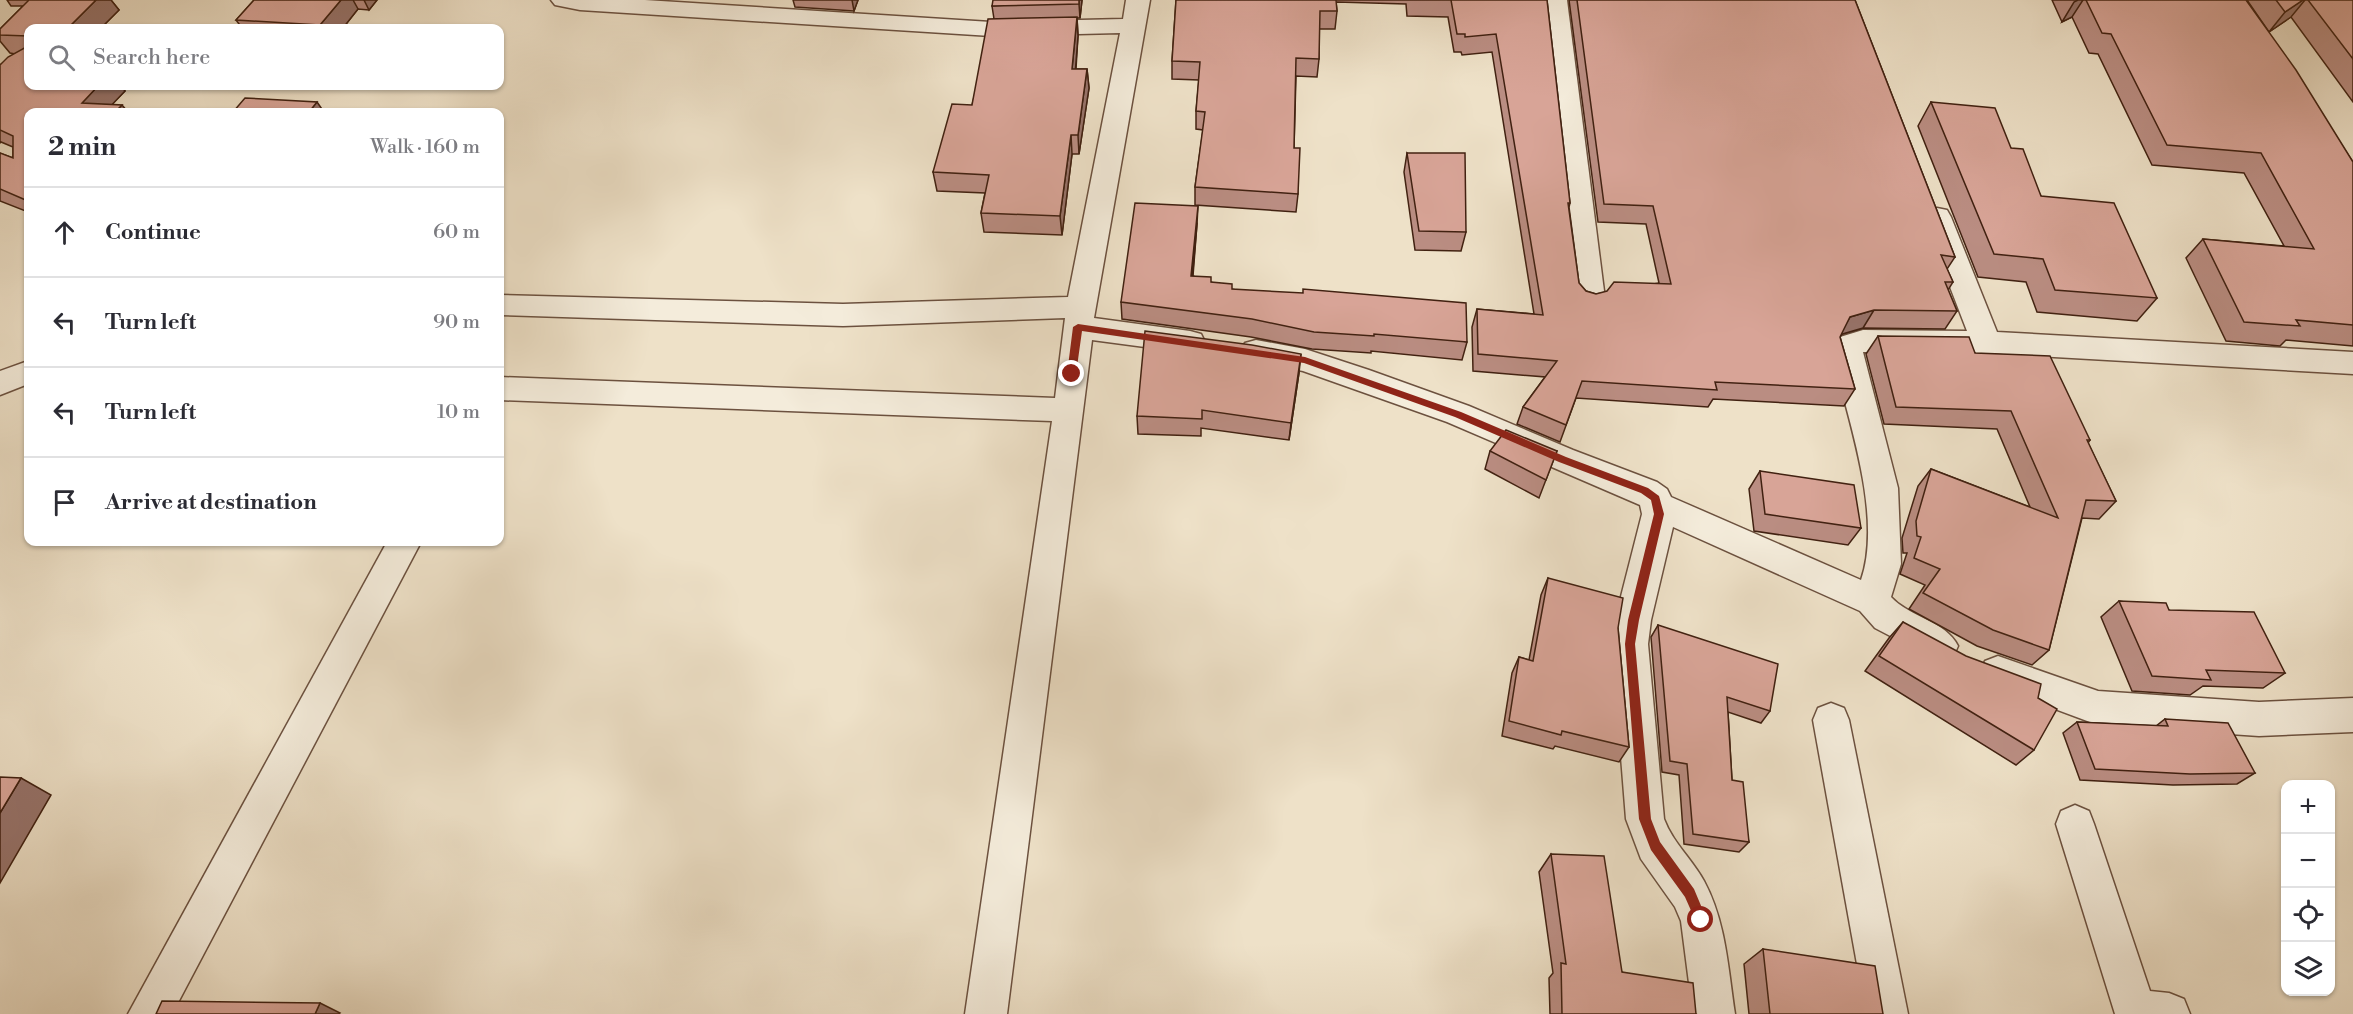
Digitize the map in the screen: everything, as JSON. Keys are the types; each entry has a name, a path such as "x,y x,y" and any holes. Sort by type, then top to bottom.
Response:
{"street":[{"path":"563,0 580,3 991,29 1136,13 1079,317 1069,410 986,1014"},
{"path":"888,22 897,0"},
{"path":"1555,0 1590,299"},
{"path":"1926,188 1986,342"},
{"path":"504,305 843,315 1079,317 1305,360 1458,414 1562,459 1645,491 1656,498 1659,514 1633,620 1630,644 1645,819 1655,846 1689,893 1701,920 1714,1014"},
{"path":"1872,601 1884,564 1882,488 1847,354 1851,345 1863,341 1986,342 2353,363"},
{"path":"0,383 24,374"},
{"path":"504,388 1069,410"},
{"path":"1659,506 1872,601 1887,617 1964,659 2098,708 2259,718 2353,715"},
{"path":"149,1014 402,546"},
{"path":"1831,720 1887,1014"},
{"path":"2075,824 2146,1013"}],"building":[{"path":"29,0 96,0 72,24 24,24 24,36 0,35 0,29"},
{"path":"254,0 341,0 321,24 236,20"},
{"path":"993,0 1079,0 1079,4 992,6"},
{"path":"1176,0 1336,0 1337,11 1320,11 1319,59 1296,58 1294,148 1300,148 1298,194 1195,187 1205,112 1196,111 1200,62 1172,61"},
{"path":"1451,0 1547,0 1570,203 1568,203 1579,283 1586,291 1596,294 1607,291 1614,282 1671,284 1653,206 1604,204 1577,0 1855,0 1955,257 1941,255 1953,282 1945,282 1957,311 1874,310 1850,317 1840,337 1855,389 1715,382 1717,390 1582,381 1566,425 1523,407 1557,361 1478,354 1477,309 1543,315 1496,34 1465,37 1465,34 1457,34"},
{"path":"2086,0 2246,0 2296,70 2353,162 2353,325 2296,320 2300,326 2244,322 2203,239 2314,249 2261,153 2167,145 2111,34 2102,33"},
{"path":"2276,0 2303,0 2285,12"},
{"path":"2308,0 2353,0 2353,59"},
{"path":"1077,17 1072,69 1087,69 1078,135 1071,135 1060,216 981,213 989,175 933,172 952,104 972,105 988,19"},
{"path":"24,48 24,90 94,90 82,103 122,105 119,108 24,108 24,199 0,189 0,153 13,158 13,136 0,130 0,65 8,57"},
{"path":"245,98 317,102 312,108 236,108"},
{"path":"1931,102 1995,108 2011,148 2023,149 2041,196 2114,203 2157,298 2055,290 2043,259 1994,254"},
{"path":"1407,153 1465,153 1466,232 1419,231"},
{"path":"1135,203 1198,206 1191,276 1211,277 1211,282 1232,284 1232,289 1303,293 1303,289 1466,303 1467,342 1374,334 1374,336 1314,332 1252,319 1121,302"},
{"path":"1145,331 1301,354 1291,423 1202,410 1202,419 1137,416"},
{"path":"1878,336 1969,337 1975,353 2050,356 2116,501 2086,500 2049,650 1993,630 1923,593 1940,569 1914,558 1921,537 1917,536 1916,521 1931,469 2058,518 2011,411 1896,407"},
{"path":"1506,430 1557,451 1546,480 1490,451"},
{"path":"1760,471 1854,485 1861,528 1765,514"},
{"path":"1548,578 1623,598 1618,628 1629,747 1562,731 1561,735 1509,721 1519,657 1533,661"},
{"path":"2119,601 2166,603 2169,610 2254,612 2285,673 2206,670 2211,680 2152,676"},
{"path":"1903,622 1966,656 2041,684 2038,698 2057,709 2034,750 1879,656"},
{"path":"1658,625 1778,664 1770,711 1727,697 1732,780 1743,782 1749,842 1693,834 1687,764 1670,761"},
{"path":"2165,719 2228,723 2255,773 2190,774 2095,769 2077,722 2168,726"},
{"path":"0,777 21,778 0,813"},
{"path":"1551,854 1604,856 1622,972 1693,983 1696,1014 1562,1014 1561,963 1566,964"},
{"path":"1763,949 1875,966 1883,1014 1770,1014"},
{"path":"162,1001 320,1003 315,1014 156,1014"}],"route":[{"path":"1072,374 1078,327 1251,350 1305,360 1458,414 1562,459 1645,491 1656,498 1659,514 1633,620 1630,644 1645,819 1655,846 1689,893 1701,920"}]}
